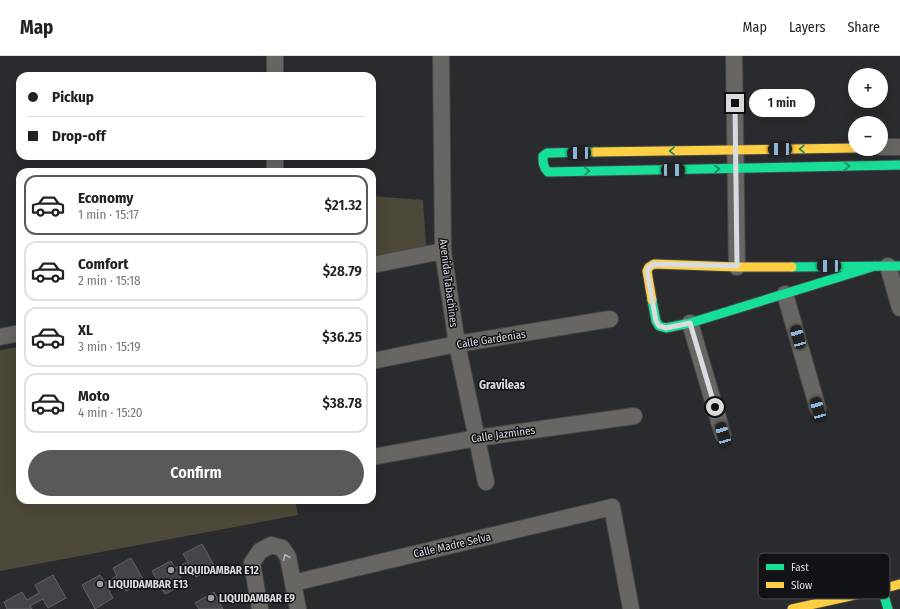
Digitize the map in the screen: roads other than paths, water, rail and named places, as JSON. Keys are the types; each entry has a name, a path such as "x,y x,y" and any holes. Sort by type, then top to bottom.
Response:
{"street":[{"path":"275,56 275,72"},
{"name":"Avenida Tabachines","path":"441,56 443,250 457,344 486,482"},
{"path":"734,56 737,266"},
{"path":"888,147 900,146"},
{"path":"848,148 547,153 543,156 543,163 544,169 548,172 900,165"},
{"path":"376,264 443,250"},
{"path":"654,264 737,266 888,266 786,294 690,323 666,328 659,326 656,321 647,271 649,267 654,264"},
{"path":"888,266 900,308"},
{"path":"786,294 818,409"},
{"name":"Calle Gardenias","path":"376,360 457,344 610,319"},
{"path":"690,323 723,434"},
{"path":"0,337 16,334"},
{"name":"Calle Jazmines","path":"376,456 477,438 634,416"},
{"name":"Calle Madre Selva","path":"293,583 612,507 631,609"},
{"path":"260,609 252,563 260,551 271,545 282,548 288,557 298,609"},
{"path":"890,587 900,584"},
{"path":"792,609 837,599"},
{"path":"885,599 888,609"}],"place":[{"name":"LIQUIDAMBAR E12","path":"171,570"},
{"name":"LIQUIDAMBAR E13","path":"100,584"},
{"name":"LIQUIDAMBAR E9","path":"211,598"}],"district":[{"name":"Gravileas","path":"502,385"}]}
